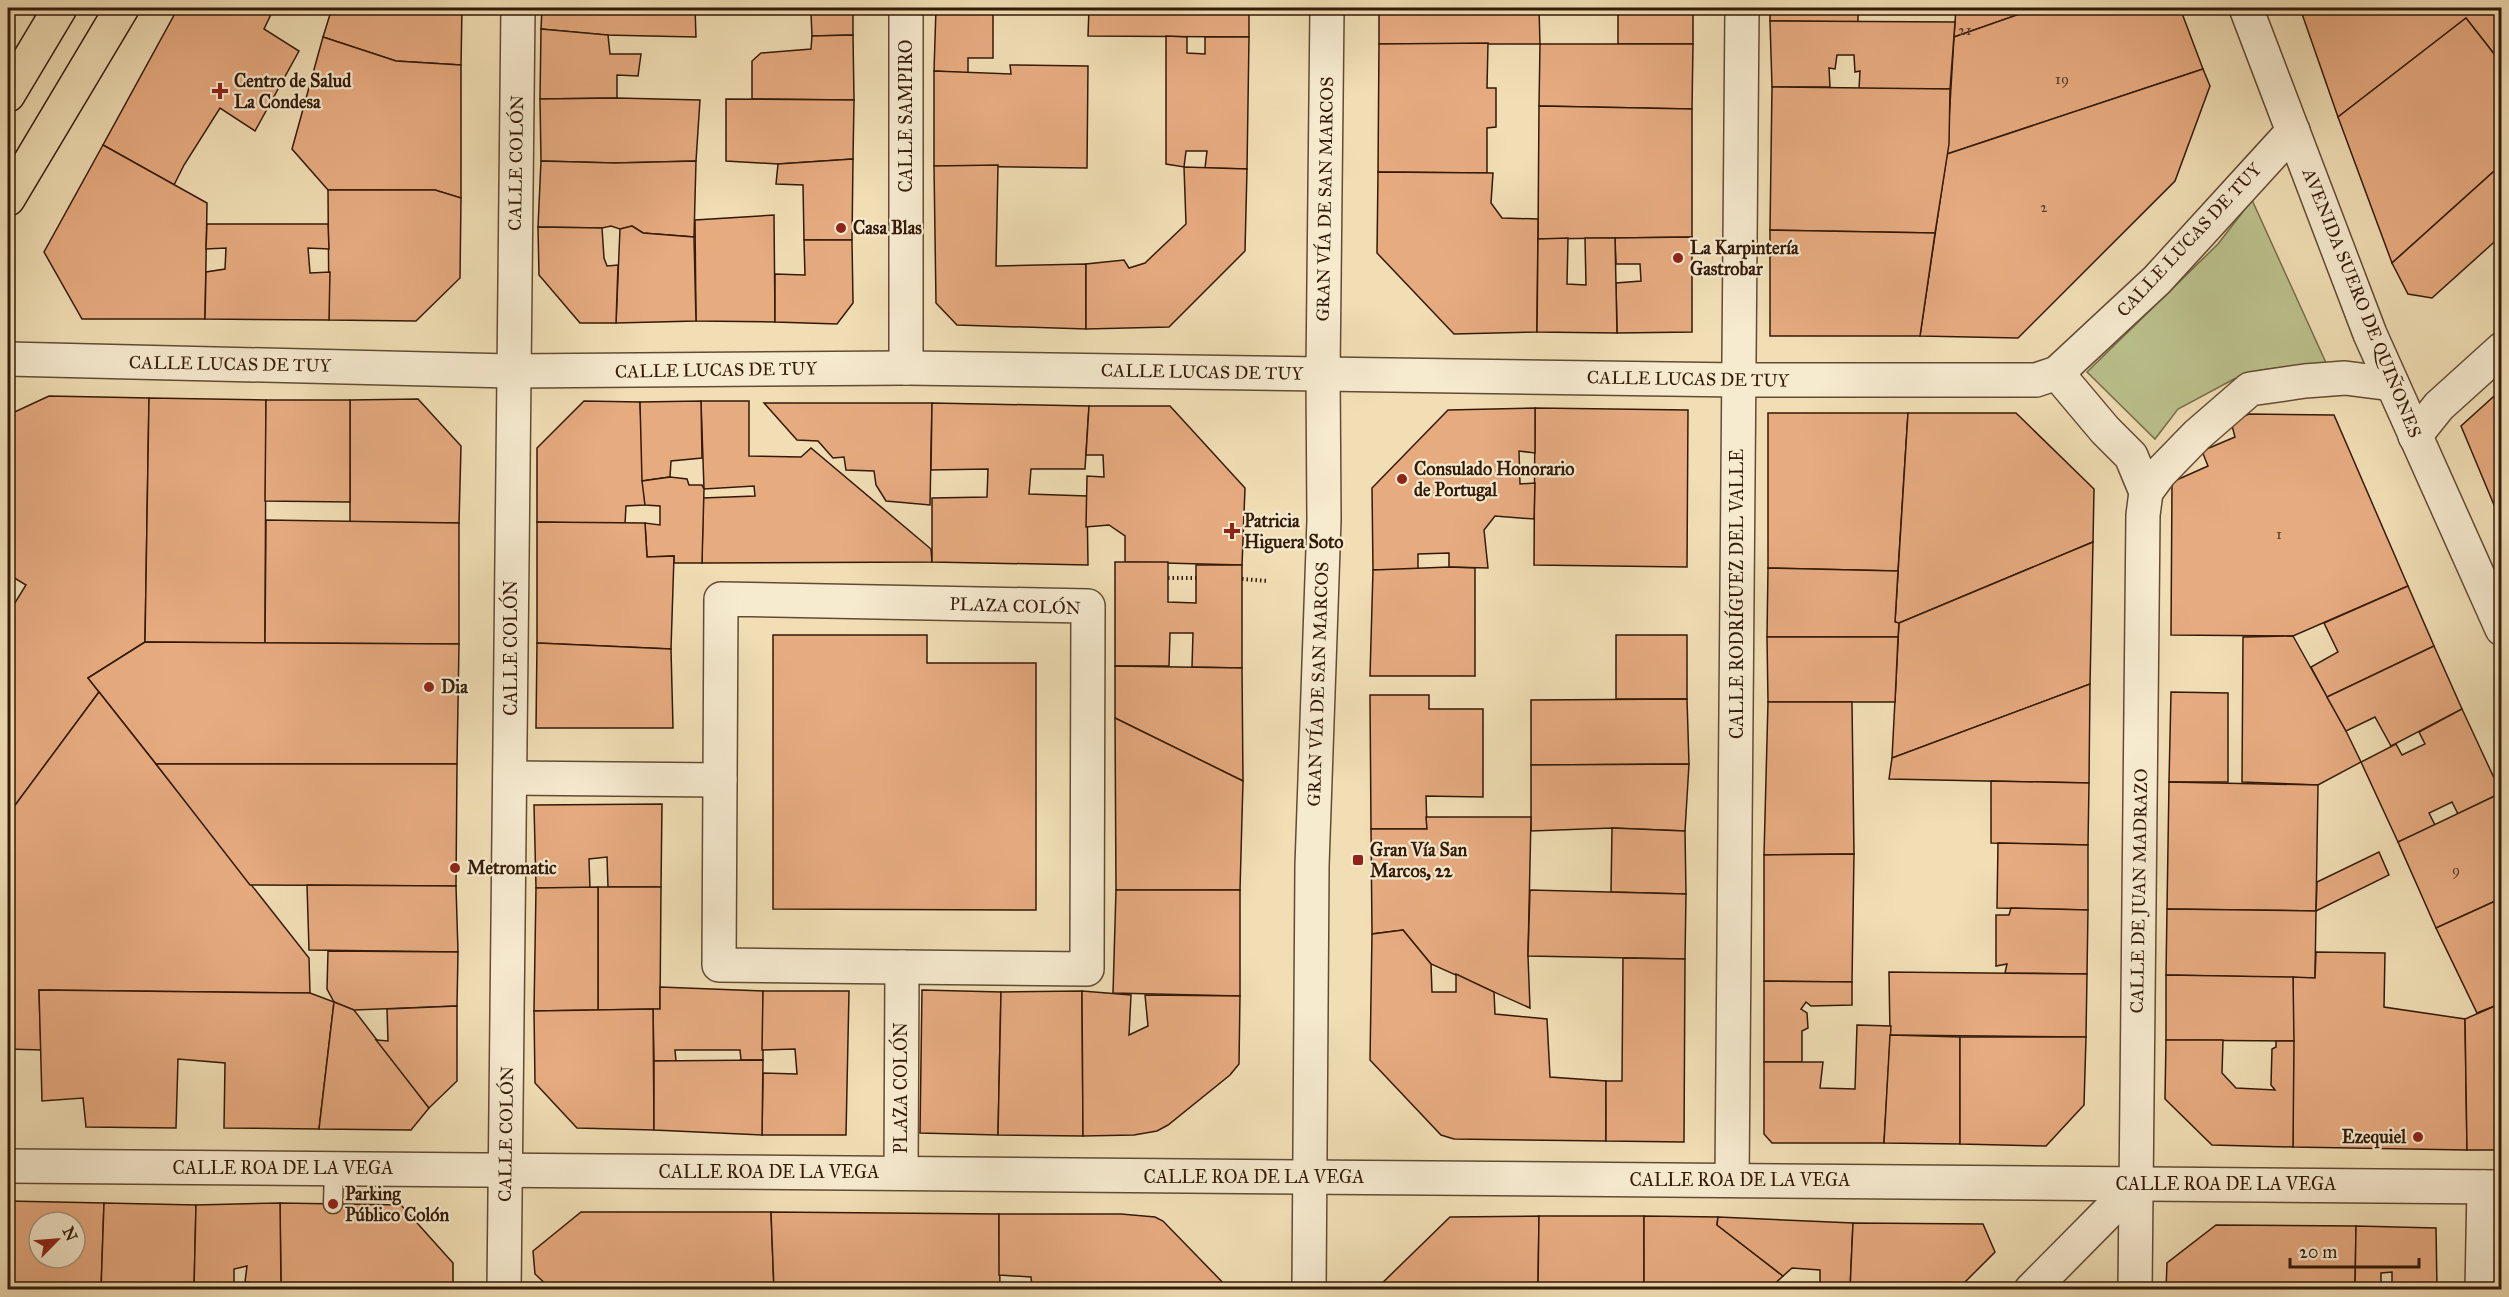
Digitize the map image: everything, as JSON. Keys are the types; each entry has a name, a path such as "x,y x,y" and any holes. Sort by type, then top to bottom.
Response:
{"main road":[{"path":"8,95 60,8"},
{"path":"8,200 122,8"}],"street":[{"name":"CALLE COLÓN","path":"504,1290 518,8"},
{"name":"CALLE SAMPIRO","path":"906,8 906,368"},
{"name":"GRAN VÍA DE SAN MARCOS","path":"1309,1290 1312,866 1324,520 1323,373 1327,8"},
{"name":"CALLE RODRÍGUEZ DEL VALLE","path":"1732,1180 1742,8"},
{"name":"AVENIDA SUERO DE QUIÑONES","path":"2246,8 2370,334 2502,629"},
{"name":"CALLE LUCAS DE TUY","path":"8,359 513,371 906,368 1739,380 2036,380 2057,373 2157,280 2293,131"},
{"path":"2415,436 2439,406 2502,349"},
{"name":"CALLE DE JUAN MADRAZO","path":"2057,373 2104,430 2131,456 2146,492 2143,515 2135,1290"},
{"path":"2146,492 2160,473 2197,435 2250,389 2345,378 2392,384"},
{"name":"PLAZA COLÓN","path":"721,599 1088,606 1087,969 719,965 720,780 721,599"},
{"path":"510,778 720,780"},
{"name":"PLAZA COLÓN","path":"901,1173 902,967"},
{"name":"CALLE ROA DE LA VEGA","path":"8,1166 2493,1187"},
{"path":"2031,1290 2136,1184"},
{"path":"2482,1290 2481,1247 2493,1187"}],"lane":[{"path":"333,1204 334,1169"}],"path":[{"path":"1168,578 1196,578"},
{"path":"1242,579 1269,581"}],"green space":[{"path":"2252,200 2327,365 2312,364 2261,370 2234,379 2178,409 2155,439 2087,372 2218,244"}],"building":[{"name":"Centro de Salud La Condesa","path":"178,8 274,8 264,29 299,51 255,131 220,108 174,185 103,145"},
{"path":"332,8 462,8 461,65 396,61 323,37"},
{"path":"542,8 695,8 696,37 604,35 541,29"},
{"path":"761,8 853,8 853,35 812,36 811,13"},
{"path":"936,8 993,8 993,58 968,58 968,73 934,71"},
{"path":"1089,8 1249,8 1249,37 1088,36"},
{"path":"1379,8 1539,8 1540,44 1379,44"},
{"path":"1618,8 1693,8 1693,44 1618,44"},
{"path":"1770,8 1858,8 1858,22 1770,21"},
{"path":"1956,8 2037,8 1954,37"},
{"path":"2037,8 2180,8 2203,69 1947,154 1954,37"},
{"path":"2300,8 2502,8 2502,64 2466,18 2338,117"},
{"path":"2466,18 2502,64 2502,164 2392,263 2338,117"},
{"path":"1770,21 1955,22 1950,89 1859,89 1860,71 1855,72 1854,55 1837,55 1835,69 1829,68 1830,87 1772,87"},
{"path":"541,29 608,35 610,54 641,54 638,76 617,75 617,98 540,99"},
{"path":"853,35 854,100 752,99 752,61 761,53 811,49 812,36"},
{"path":"1166,36 1187,37 1187,53 1205,54 1205,37 1249,37 1247,169 1205,168 1207,151 1186,151 1184,167 1166,164"},
{"path":"323,37 396,61 461,65 461,198 435,190 328,190 292,149"},
{"path":"1488,43 1487,88 1496,88 1496,127 1487,128 1487,173 1378,172 1379,44"},
{"path":"1540,44 1693,44 1692,109 1539,106"},
{"path":"1010,65 1088,66 1087,168 934,166 934,71 1011,74"},
{"path":"2203,69 2210,86 2175,181 2018,338 1920,336 1947,154"},
{"path":"1772,87 1950,89 1949,144 1935,233 1770,230"},
{"path":"540,99 700,100 696,161 615,163 541,161"},
{"path":"726,99 854,100 853,159 778,164 726,161"},
{"path":"1539,106 1692,109 1692,237 1538,239"},
{"path":"103,145 207,203 205,319 82,319 44,252"},
{"path":"853,159 852,240 804,240 803,185 776,184 778,164"},
{"path":"541,161 615,163 696,161 694,237 643,233 632,226 620,229 611,226 602,228 538,227"},
{"path":"2502,164 2502,235 2432,298 2408,294 2392,263"},
{"path":"998,165 996,266 1086,264 1086,329 957,325 936,303 934,166"},
{"path":"1184,167 1247,169 1245,251 1169,327 1086,329 1086,264 1124,260 1129,268 1145,263 1186,224"},
{"path":"1378,172 1493,173 1491,203 1502,218 1538,219 1537,332 1454,334 1377,253"},
{"path":"328,190 435,190 461,198 460,278 416,321 329,320"},
{"path":"774,215 775,322 696,321 695,220"},
{"path":"207,224 328,224 329,249 308,248 310,273 330,272 329,320 205,319 206,272 225,269 226,248 206,249"},
{"path":"632,226 643,233 694,237 696,321 616,323 620,229"},
{"path":"538,227 602,228 604,258 607,266 618,265 616,323 580,323 539,275"},
{"path":"1770,230 1935,233 1920,336 1770,336"},
{"path":"1692,237 1692,332 1617,333 1616,283 1641,281 1640,264 1616,264 1615,238"},
{"path":"1568,238 1567,284 1586,285 1585,238 1615,238 1617,333 1537,332 1538,239"},
{"path":"804,240 852,240 853,303 837,324 775,322 775,274 805,275"},
{"path":"2502,389 2502,524 2461,426"},
{"path":"49,396 149,398 145,642 88,678 99,692 13,808 8,805 8,614 26,585 8,574 8,415"},
{"path":"149,398 266,400 265,643 145,642"},
{"path":"418,399 461,446 459,523 350,522 350,400"},
{"path":"266,400 350,400 350,502 265,501"},
{"path":"584,401 640,402 645,505 626,506 625,524 537,522 537,448"},
{"path":"701,401 749,401 749,456 801,457 811,448 931,549 932,562 702,563 703,498 755,496 754,486 704,489"},
{"path":"701,401 702,458 671,461 670,477 642,481 640,402"},
{"path":"764,403 932,403 930,505 886,501 876,485 874,471 846,470 844,457 833,458 818,441 797,440"},
{"path":"932,403 1089,406 1085,469 1031,469 1029,494 1087,496 1088,565 932,562 932,498 987,497 988,469 931,470"},
{"path":"1089,406 1170,406 1245,488 1242,565 1125,562 1125,536 1109,525 1086,527 1087,476 1104,477 1103,455 1086,455"},
{"path":"1535,408 1688,410 1687,567 1534,565"},
{"path":"1535,408 1535,453 1519,451 1520,484 1535,483 1534,519 1495,516 1484,530 1488,568 1449,567 1449,553 1418,554 1418,570 1373,570 1372,488 1448,410"},
{"path":"1768,413 1908,413 1898,571 1768,568"},
{"path":"1908,413 2016,413 2094,489 2093,542 1899,623 1895,622"},
{"path":"2249,414 2334,415 2408,586 2293,636 2171,635 2172,482 2208,466 2202,451 2235,437 2231,422"},
{"path":"670,477 687,479 689,485 702,485 704,489 702,563 674,563 674,556 647,557 645,523 660,525 660,506 645,505 642,481"},
{"path":"266,520 459,523 459,644 265,643"},
{"path":"537,522 645,523 647,557 674,556 671,649 537,643"},
{"path":"2093,542 2090,684 1892,758 1899,623"},
{"path":"1115,562 1168,562 1168,602 1196,603 1196,565 1242,565 1242,668 1192,667 1193,633 1170,633 1169,666 1115,666"},
{"path":"1475,568 1475,676 1370,676 1373,570"},
{"path":"1768,568 1898,571 1895,622 1899,623 1898,637 1767,637"},
{"path":"2408,586 2434,646 2327,697 2311,667 2338,652 2324,623"},
{"path":"773,635 927,635 927,663 1036,663 1036,910 773,909"},
{"path":"1616,635 1687,635 1687,699 1616,699"},
{"path":"2293,636 2361,762 2318,785 2242,782 2243,637"},
{"path":"1767,637 1898,637 1895,702 1768,702"},
{"path":"145,642 459,644 457,764 156,764 88,678"},
{"path":"537,643 671,649 673,728 536,728"},
{"path":"2434,646 2462,709 2391,746 2375,717 2346,731 2327,697"},
{"path":"1115,666 1242,668 1243,781 1115,718"},
{"path":"2090,684 2089,783 1889,779 1892,758"},
{"path":"99,692 309,958 310,993 39,990 41,1050 8,1049 8,805 13,808"},
{"path":"2171,692 2228,693 2228,782 2169,782"},
{"path":"1370,695 1429,695 1429,709 1483,709 1483,797 1426,796 1427,829 1371,829"},
{"path":"1687,699 1689,764 1531,765 1531,700"},
{"path":"1768,702 1852,702 1854,854 1764,855"},
{"path":"2462,709 2501,793 2458,814 2452,802 2429,813 2435,825 2398,842 2361,762 2396,744 2402,755 2425,744 2419,732"},
{"path":"1115,718 1243,781 1240,890 1116,890"},
{"path":"156,764 457,764 456,886 250,885"},
{"path":"1689,764 1685,831 1612,828 1531,831 1531,765"},
{"path":"1991,781 2089,783 2088,845 1991,843"},
{"path":"2169,782 2318,785 2316,911 2167,909"},
{"path":"2501,793 2502,898 2436,928 2398,842"},
{"path":"662,804 661,887 608,887 607,857 589,859 590,888 536,888 534,805"},
{"path":"1426,817 1531,817 1528,956 1530,1008 1431,964 1403,930 1372,934 1371,829 1427,829"},
{"path":"1612,828 1685,831 1686,894 1611,892"},
{"path":"1998,843 2088,845 2088,910 1997,908"},
{"path":"2379,852 2389,875 2316,911 2317,882"},
{"path":"1854,854 1852,982 1764,981 1764,855"},
{"path":"307,885 456,886 458,952 309,950"},
{"path":"598,887 661,887 660,1009 598,1010"},
{"path":"598,887 598,1010 534,1011 536,888"},
{"path":"1116,890 1240,890 1240,996 1113,993"},
{"path":"1530,890 1686,894 1685,959 1528,956"},
{"path":"2502,898 2502,1003 2477,1013 2436,928"},
{"path":"2011,908 2088,910 2087,974 2005,973 2007,964 1996,966 1996,915 2009,915"},
{"path":"2167,909 2316,911 2315,978 2166,975"},
{"path":"1403,930 1431,964 1432,992 1456,992 1456,974 1494,992 1495,1014 1547,1019 1550,1077 1606,1081 1606,1141 1454,1139 1441,1135 1370,1060 1372,934"},
{"path":"328,951 458,952 457,1006 354,1010 334,1002 327,989"},
{"path":"2316,952 2385,953 2384,1007 2465,1019 2467,1150 2293,1147 2293,977 2315,978"},
{"path":"1623,958 1685,959 1684,1142 1606,1141 1606,1081 1622,1081"},
{"path":"1889,972 2087,974 2086,1037 1890,1035"},
{"path":"2166,975 2293,977 2294,1041 2166,1040"},
{"path":"1764,981 1852,982 1852,1005 1811,1006 1806,1002 1801,1009 1807,1013 1808,1028 1802,1031 1802,1062 1764,1062"},
{"path":"660,987 763,991 763,1060 741,1060 740,1050 675,1050 676,1061 654,1061 653,1009 660,1009"},
{"path":"39,990 310,993 334,1002 319,1129 224,1128 225,1063 178,1059 176,1128 86,1127 83,1098 42,1101"},
{"path":"922,990 1001,992 998,1135 920,1133"},
{"path":"763,991 849,991 846,1135 762,1135 763,1073 797,1074 795,1049 762,1050"},
{"path":"1082,991 1083,1136 998,1135 1001,992"},
{"path":"1082,991 1131,995 1129,1035 1148,1026 1145,995 1240,996 1239,1064 1230,1075 1168,1125 1157,1131 1134,1135 1083,1136"},
{"path":"334,1002 354,1010 429,1108 411,1130 319,1129"},
{"path":"2502,1003 2502,1150 2467,1150 2465,1019"},
{"path":"457,1006 457,1081 429,1108 376,1040 388,1041 387,1009"},
{"path":"653,1009 654,1130 577,1128 535,1083 534,1011"},
{"path":"1857,1025 1891,1026 1884,1143 1772,1143 1764,1134 1764,1062 1823,1062 1820,1088 1855,1089"},
{"path":"1890,1035 1960,1037 1960,1144 1884,1143"},
{"path":"1960,1037 2086,1037 2084,1105 2046,1146 1960,1144"},
{"path":"2166,1040 2223,1040 2222,1073 2236,1088 2275,1090 2271,1085 2272,1049 2276,1047 2276,1041 2294,1041 2293,1147 2212,1145 2165,1099"},
{"path":"763,1060 762,1135 654,1130 654,1061"},
{"path":"8,1201 104,1203 101,1290 8,1290"},
{"path":"104,1203 196,1205 194,1290 101,1290"},
{"path":"280,1203 401,1205 453,1263 453,1290 281,1290"},
{"path":"280,1203 281,1286 245,1282 247,1266 234,1269 234,1287 194,1289 196,1205"},
{"path":"581,1212 771,1212 774,1290 552,1290 535,1274 533,1251"},
{"path":"771,1212 999,1214 1000,1290 774,1290"},
{"path":"999,1214 1121,1214 1155,1217 1163,1221 1230,1290 1030,1290 1031,1277 999,1275"},
{"path":"1539,1216 1538,1290 1375,1290 1450,1217"},
{"path":"1539,1216 1644,1216 1644,1286 1617,1286 1617,1290 1557,1290 1557,1286 1538,1286"},
{"path":"1644,1216 1718,1217 1717,1225 1783,1276 1768,1290 1644,1290"},
{"path":"1718,1217 1853,1223 1850,1290 1820,1290 1820,1270 1792,1268 1783,1276 1717,1225"},
{"path":"1853,1223 1983,1224 1995,1252 1957,1290 1850,1290"},
{"path":"2216,1225 2356,1226 2355,1290 2166,1290 2167,1263"},
{"path":"2356,1226 2436,1228 2437,1290 2392,1290 2392,1272 2381,1273 2381,1290 2355,1290"}],"place":[{"name":"Centro de Salud La Condesa","path":"220,91"},
{"name":"Casa Blas","path":"841,228"},
{"name":"La Karpintería Gastrobar","path":"1678,258"},
{"name":"Consulado Honorario de Portugal","path":"1402,479"},
{"name":"Patricia Higuera Soto","path":"1232,531"},
{"name":"Dia","path":"429,687"},
{"name":"Gran Vía San Marcos, 22","path":"1358,860"},
{"name":"Metromatic","path":"455,868"},
{"name":"Ezequiel","path":"2418,1137"},
{"name":"Parking Público Colón","path":"333,1204"}]}
